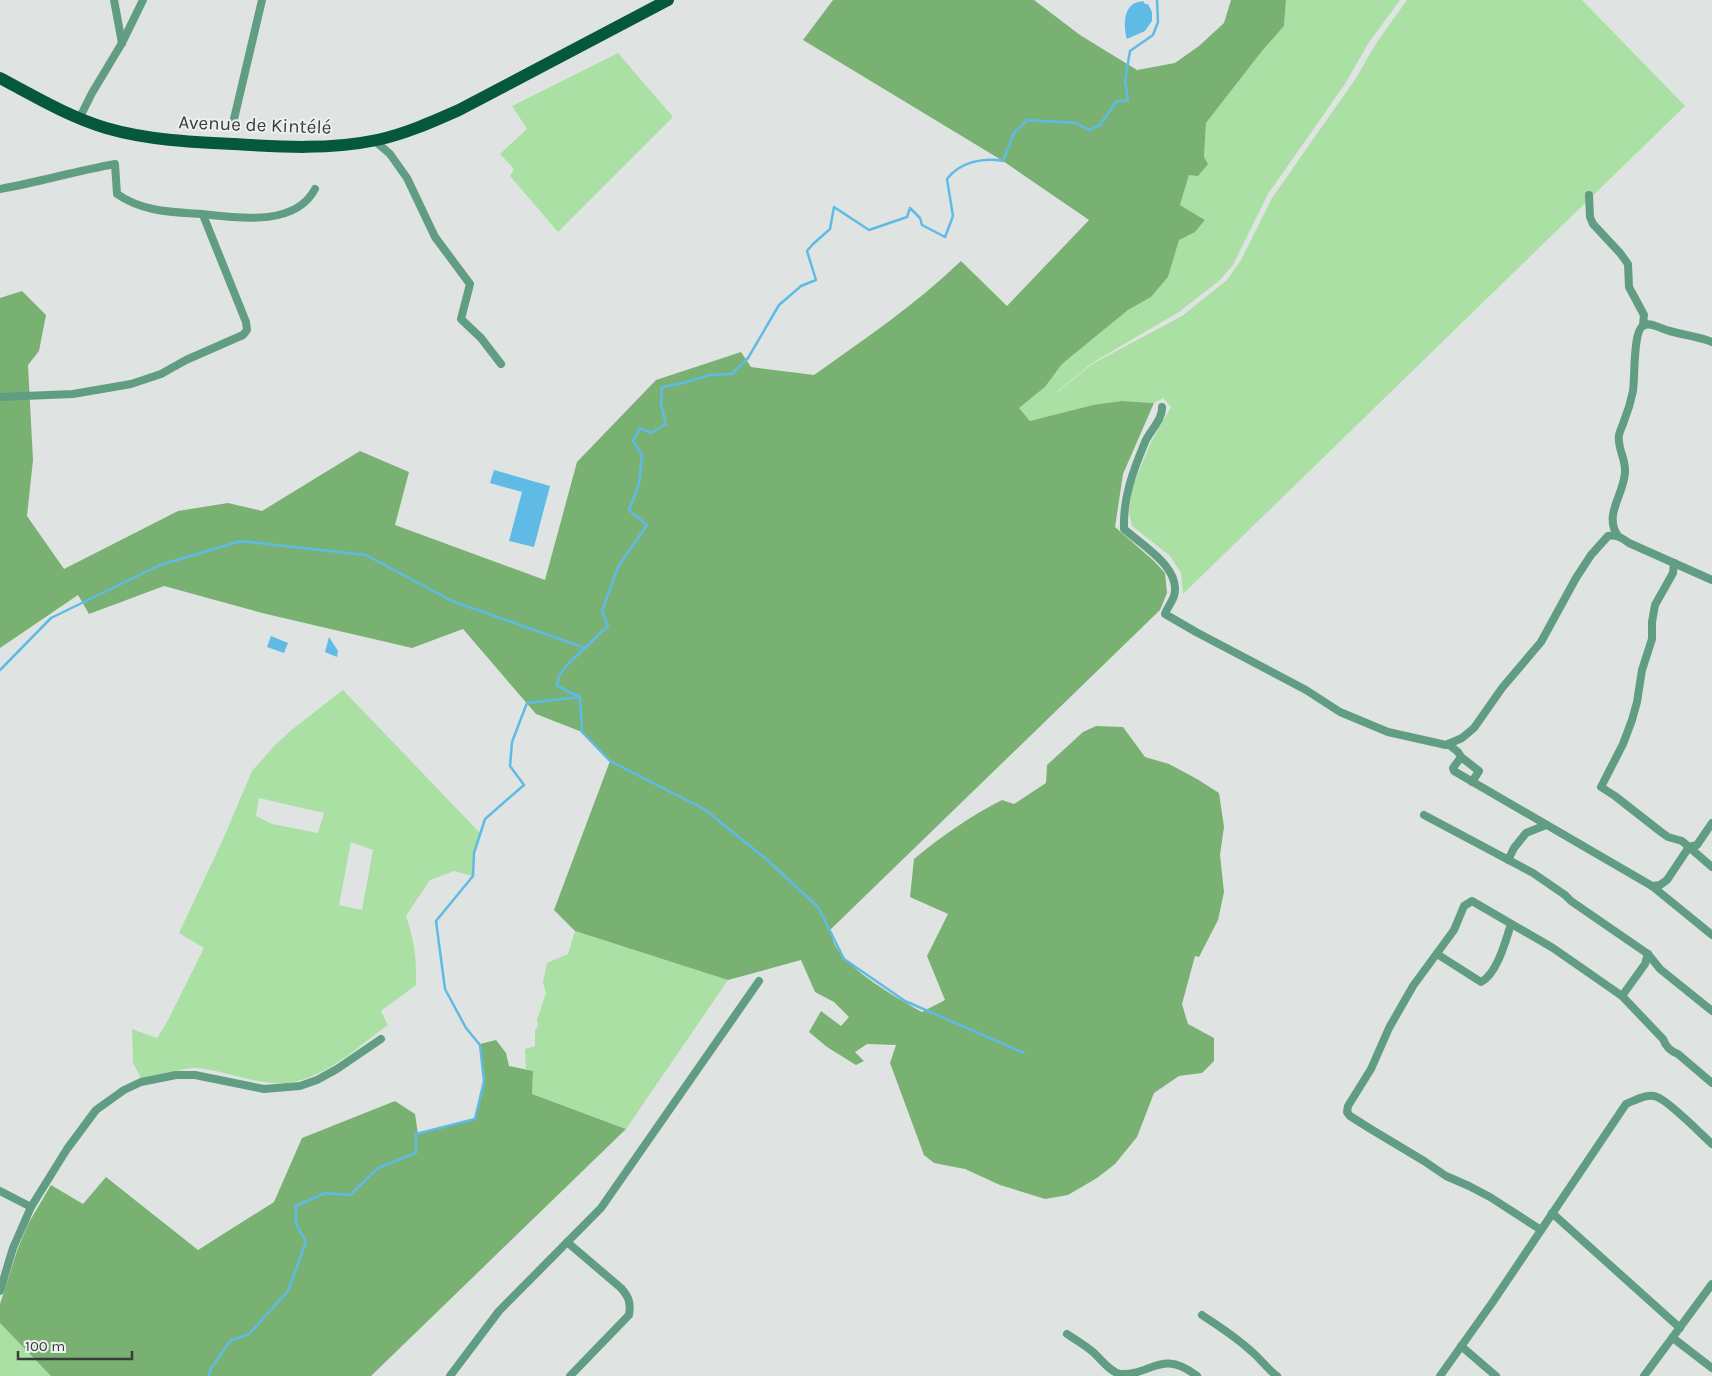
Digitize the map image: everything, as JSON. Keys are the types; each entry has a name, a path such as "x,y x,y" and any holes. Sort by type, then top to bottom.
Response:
{"main road":[{"name":"Avenue de Kintélé","path":"0,78 79,119 124,133 190,141 330,147 375,141 426,125 459,110 668,0"}],"street":[{"path":"114,0 122,43"},
{"path":"79,119 122,43 143,0"},
{"path":"234,119 262,0"},
{"path":"375,141 390,154 407,178 435,237 470,284 461,319 481,338 501,364"},
{"path":"0,189 114,164 117,194 125,200 149,209 250,219 274,216 292,210 305,202 315,189"},
{"path":"1589,195 1592,224 1628,264 1629,287 1644,315 1643,325"},
{"path":"0,397 74,394 131,384 162,374 186,360 243,334 246,330 246,322 203,214"},
{"path":"1712,342 1705,338 1684,335 1651,324 1643,325 1638,330 1635,379 1630,402 1619,434 1620,450 1626,471 1612,520 1614,530 1618,536 1629,543 1712,580"},
{"path":"1162,407 1162,412 1146,439 1129,482 1123,512 1124,529 1163,562 1170,571 1175,583 1174,597 1165,614 1204,637 1306,690 1340,712 1388,732 1448,744 1461,757 1479,770 1472,782"},
{"path":"1448,744 1462,738 1474,728 1502,688 1541,642 1576,578 1591,555 1608,536 1618,536"},
{"path":"1674,563 1673,573 1655,604 1652,640 1642,670 1632,720 1623,744 1600,787 1616,796 1668,837 1682,841 1712,867"},
{"path":"1461,757 1453,768 1454,771 1652,886 1712,935"},
{"path":"1424,815 1533,874 1565,895 1571,902 1648,954 1660,969 1712,1011"},
{"path":"1697,854 1697,845 1712,823"},
{"path":"1508,860 1514,848 1526,833 1546,825"},
{"path":"1652,886 1660,885 1666,880 1689,847 1697,845"},
{"path":"1541,1230 1490,1197 1446,1176 1350,1116 1347,1112 1348,1106 1371,1068 1389,1028 1413,986 1454,930 1464,906 1472,901 1553,948 1622,996 1663,1039 1672,1052 1678,1054 1712,1083"},
{"path":"1437,954 1481,982 1486,979 1501,953 1511,924"},
{"path":"1622,996 1645,964 1648,954"},
{"path":"450,1376 499,1311 601,1208 759,981"},
{"path":"0,1291 14,1248 31,1207 67,1149 96,1110 124,1090 141,1082 176,1074 195,1075 264,1089 300,1086 317,1080 337,1069 381,1038"},
{"path":"1440,1376 1626,1104 1645,1096 1657,1096 1672,1107 1712,1144"},
{"path":"0,1191 31,1207"},
{"path":"1552,1213 1680,1328"},
{"path":"567,1242 621,1288 628,1296 631,1306 629,1315 570,1376"},
{"path":"1644,1376 1712,1284"},
{"path":"1202,1315 1229,1331 1258,1356 1277,1376"},
{"path":"1067,1334 1091,1350 1117,1373 1132,1376 1166,1364 1187,1368 1197,1376"},
{"path":"1673,1338 1712,1368"},
{"path":"1461,1346 1496,1376"}],"green space":[{"path":"833,0 1034,0 1080,35 1137,70 1175,63 1199,46 1224,23 1231,0 1286,0 1284,26 1206,123 1204,157 1208,164 1198,176 1189,175 1180,205 1205,220 1195,232 1179,240 1168,277 1151,297 1128,310 1062,364 1045,387 1019,408 1030,421 1093,405 1122,401 1154,403 1123,474 1115,527 1165,573 1167,593 1160,610 830,930 835,945 842,955 862,974 922,1012 945,1000 927,956 948,914 910,897 914,859 946,834 979,813 1002,800 1014,804 1046,783 1047,765 1083,732 1096,726 1123,727 1145,757 1169,764 1219,793 1224,827 1220,855 1224,892 1218,920 1199,957 1195,956 1182,1004 1188,1024 1214,1038 1214,1061 1202,1073 1179,1076 1154,1093 1137,1137 1115,1164 1097,1178 1068,1195 1045,1199 1000,1185 965,1169 934,1163 924,1155 890,1063 896,1045 867,1044 855,1052 864,1061 856,1065 827,1047 809,1032 821,1011 841,1026 849,1017 834,1002 815,992 801,960 728,980 575,931 554,910 610,761 582,732 536,714 463,629 412,648 262,613 164,586 89,614 78,595 0,648 0,298 22,291 46,315 39,351 28,365 33,460 27,516 64,569 178,511 228,503 262,511 360,451 409,472 395,525 545,580 577,462 656,380 741,352 751,367 814,375 908,306 961,261 1007,306 1089,220 1003,161 803,40"},
{"path":"1286,0 1400,0 1368,44 1345,84 1268,194 1233,265 1219,281 1179,312 1092,363 1053,396 1092,364 1182,316 1227,280 1241,260 1272,198 1356,78 1377,42 1407,0 1582,0 1685,106 1183,594 1181,573 1170,556 1132,526 1129,513 1132,488 1151,442 1171,407 1163,398 1154,403 1122,401 1030,421 1019,408 1045,387 1062,364 1128,310 1151,297 1168,277 1179,239 1195,232 1205,220 1180,205 1189,175 1204,157 1206,123 1284,26"},
{"path":"618,53 673,117 558,232 510,176 514,169 500,154 527,129 512,106"},
{"path":"343,690 480,833 473,853 472,876 454,871 430,880 406,916 414,950 416,985 381,1011 388,1025 331,1066 306,1078 281,1083 256,1081 207,1069 195,1068 142,1080 133,1063 132,1029 157,1038 166,1024 204,948 179,933 224,837 252,771 275,745","holes":["259,798 324,813 318,833 272,824 256,816","351,842 373,850 362,910 339,905"]},
{"path":"575,931 728,980 626,1129 532,1094 533,1071 526,1069 525,1049 535,1046 537,1020 546,993 543,982 547,963 568,954"},
{"path":"496,1040 506,1053 509,1066 533,1071 532,1094 626,1129 371,1376 51,1376 0,1323 0,1304 17,1251 28,1224 51,1185 83,1204 106,1177 198,1250 274,1202 302,1138 395,1101 415,1114 418,1134 475,1119 485,1081 480,1044"},
{"path":"0,1323 52,1376 0,1376"}],"water":[{"path":"1143,1 1145,4 1148,4 1152,12 1152,21 1145,31 1127,39 1125,26 1127,12 1133,4"},
{"path":"494,470 550,486 534,547 509,541 522,492 490,483"},
{"path":"271,636 288,643 284,653 267,647"},
{"path":"329,637 338,651 337,657 325,652"}],"waterway":[{"path":"209,1376 210,1370 230,1341 249,1334 288,1291 306,1242 296,1224 296,1206 325,1193 350,1195 378,1168 416,1153 416,1134 475,1119 484,1081 480,1045 466,1028 445,989 436,921 473,876 474,853 485,819 524,785 510,766 512,742 527,703 580,697 557,686 559,676 567,665 608,626 602,611 618,567 647,525 629,510 639,484 642,455 633,441 640,428 651,433 666,424 661,404 662,387 710,375 732,374 748,358 779,305 801,286 816,280 807,251 830,229 834,207 869,230 907,217 910,208 920,218 922,225 945,237 953,216 947,179 958,168 980,160 1003,161 1014,133 1027,120 1076,123 1089,130 1100,125 1116,102 1128,100 1125,81 1130,51 1153,35 1158,22 1157,0"},
{"path":"0,670 51,618 160,565 241,541 366,555 452,601 585,648"},
{"path":"580,697 582,732 610,761 704,809 766,859 818,907 844,959 905,1001 1024,1053"}]}
